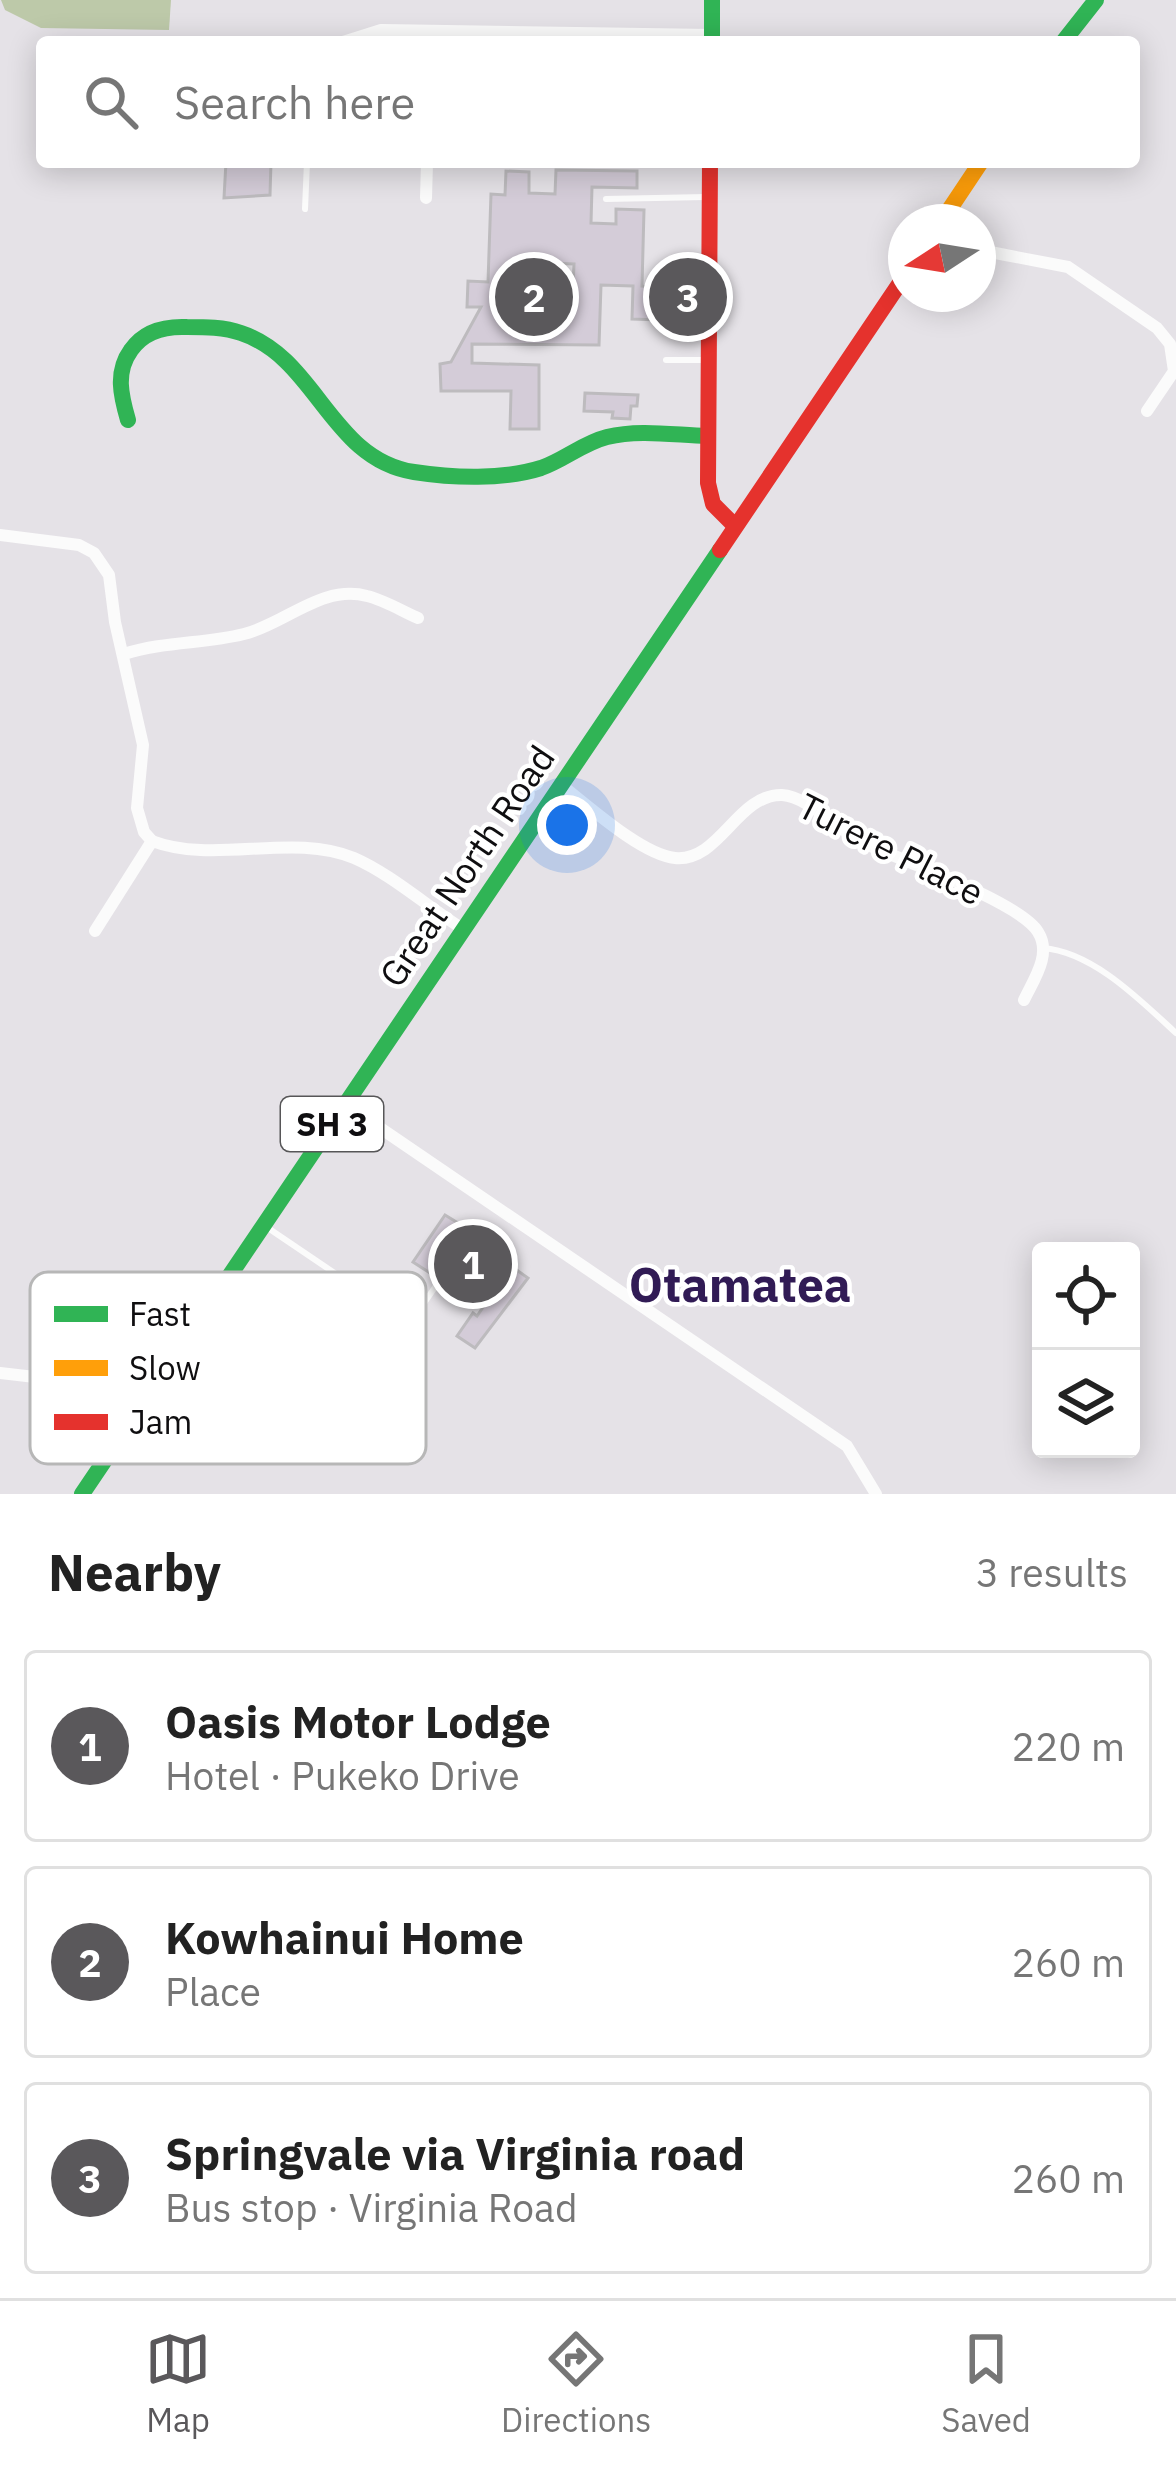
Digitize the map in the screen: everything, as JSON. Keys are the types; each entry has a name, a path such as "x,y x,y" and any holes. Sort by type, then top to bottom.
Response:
{"main road":[{"path":"712,0 712,36"},
{"path":"1068,36 1096,0"},
{"path":"710,168 707,436 713,504 735,526"},
{"path":"953,204 977,168"},
{"name":"Great North Road","path":"231,1272 888,301"},
{"path":"128,420 120,371 142,338 173,327 244,333 265,344 283,359 349,442 388,468 517,473 560,460 611,435 707,436"},
{"name":"Great North Road","path":"82,1494 102,1464"}],"street":[{"path":"356,36 365,32 429,36"},
{"path":"426,198 427,168"},
{"path":"996,253 1068,267 1157,328 1170,344 1174,371 1148,411"},
{"path":"0,535 79,545 94,553 109,575 143,745 137,808 152,841 177,848 314,851 354,858 463,929"},
{"path":"124,654 160,643 242,634 325,598 350,594 368,596 418,618"},
{"name":"Turere Place","path":"560,784 639,841 673,858 704,849 760,800 790,796 859,841 1021,915 1038,932 1043,948"},
{"path":"95,931 152,841"},
{"path":"1024,1000 1043,948"},
{"path":"345,1104 847,1446 875,1494"},
{"path":"0,1372 30,1376"}],"lane":[{"path":"305,209 307,168"},
{"path":"606,200 710,197"},
{"path":"666,360 708,360"},
{"path":"1043,948 1066,951 1086,962 1176,1033"},
{"path":"263,1225 333,1272"},
{"path":"426,1302 456,1258"}],"green space":[{"path":"1,0 171,0 169,30 41,28 5,10"}],"building":[{"path":"226,168 271,168 270,195 224,198"},
{"path":"556,170 637,171 637,188 592,187 591,223 616,224 616,209 644,210 642,286 662,287 661,320 632,319 633,286 601,285 599,345 472,344 472,363 539,365 539,429 510,429 511,391 441,391 440,364 451,362 481,307 467,307 468,281 488,282 491,194 505,195 506,171 529,172 529,193 555,194","holes":["516,262 574,264 573,288 515,286"]},
{"path":"585,393 638,395 637,406 631,406 630,419 612,418 613,412 584,411"},
{"path":"445,1215 507,1253 497,1269 453,1239 430,1273 413,1262"},
{"path":"511,1266 528,1278 475,1348 457,1336 473,1313 477,1316"}],"traffic: fast":[{"path":"712,0 712,36"},
{"path":"1068,36 1096,0"},
{"path":"128,420 121,375 131,350 156,331 201,327 235,331 267,346 288,363 362,448 414,472 511,475 541,468 607,437 644,433 707,436"},
{"path":"232,1272 720,550"},
{"path":"82,1494 102,1464"}],"traffic: slow":[{"path":"953,204 977,168"}],"traffic: jam":[{"path":"710,168 708,483 713,504 735,526"},
{"path":"720,550 888,301"}],"place":[{"name":"Kowhainui Home","path":"534,297"},
{"name":"Springvale via Virginia road","path":"688,297"},
{"name":"Oasis Motor Lodge","path":"473,1264"}],"district":[{"name":"Otamatea","path":"740,1285"}]}
